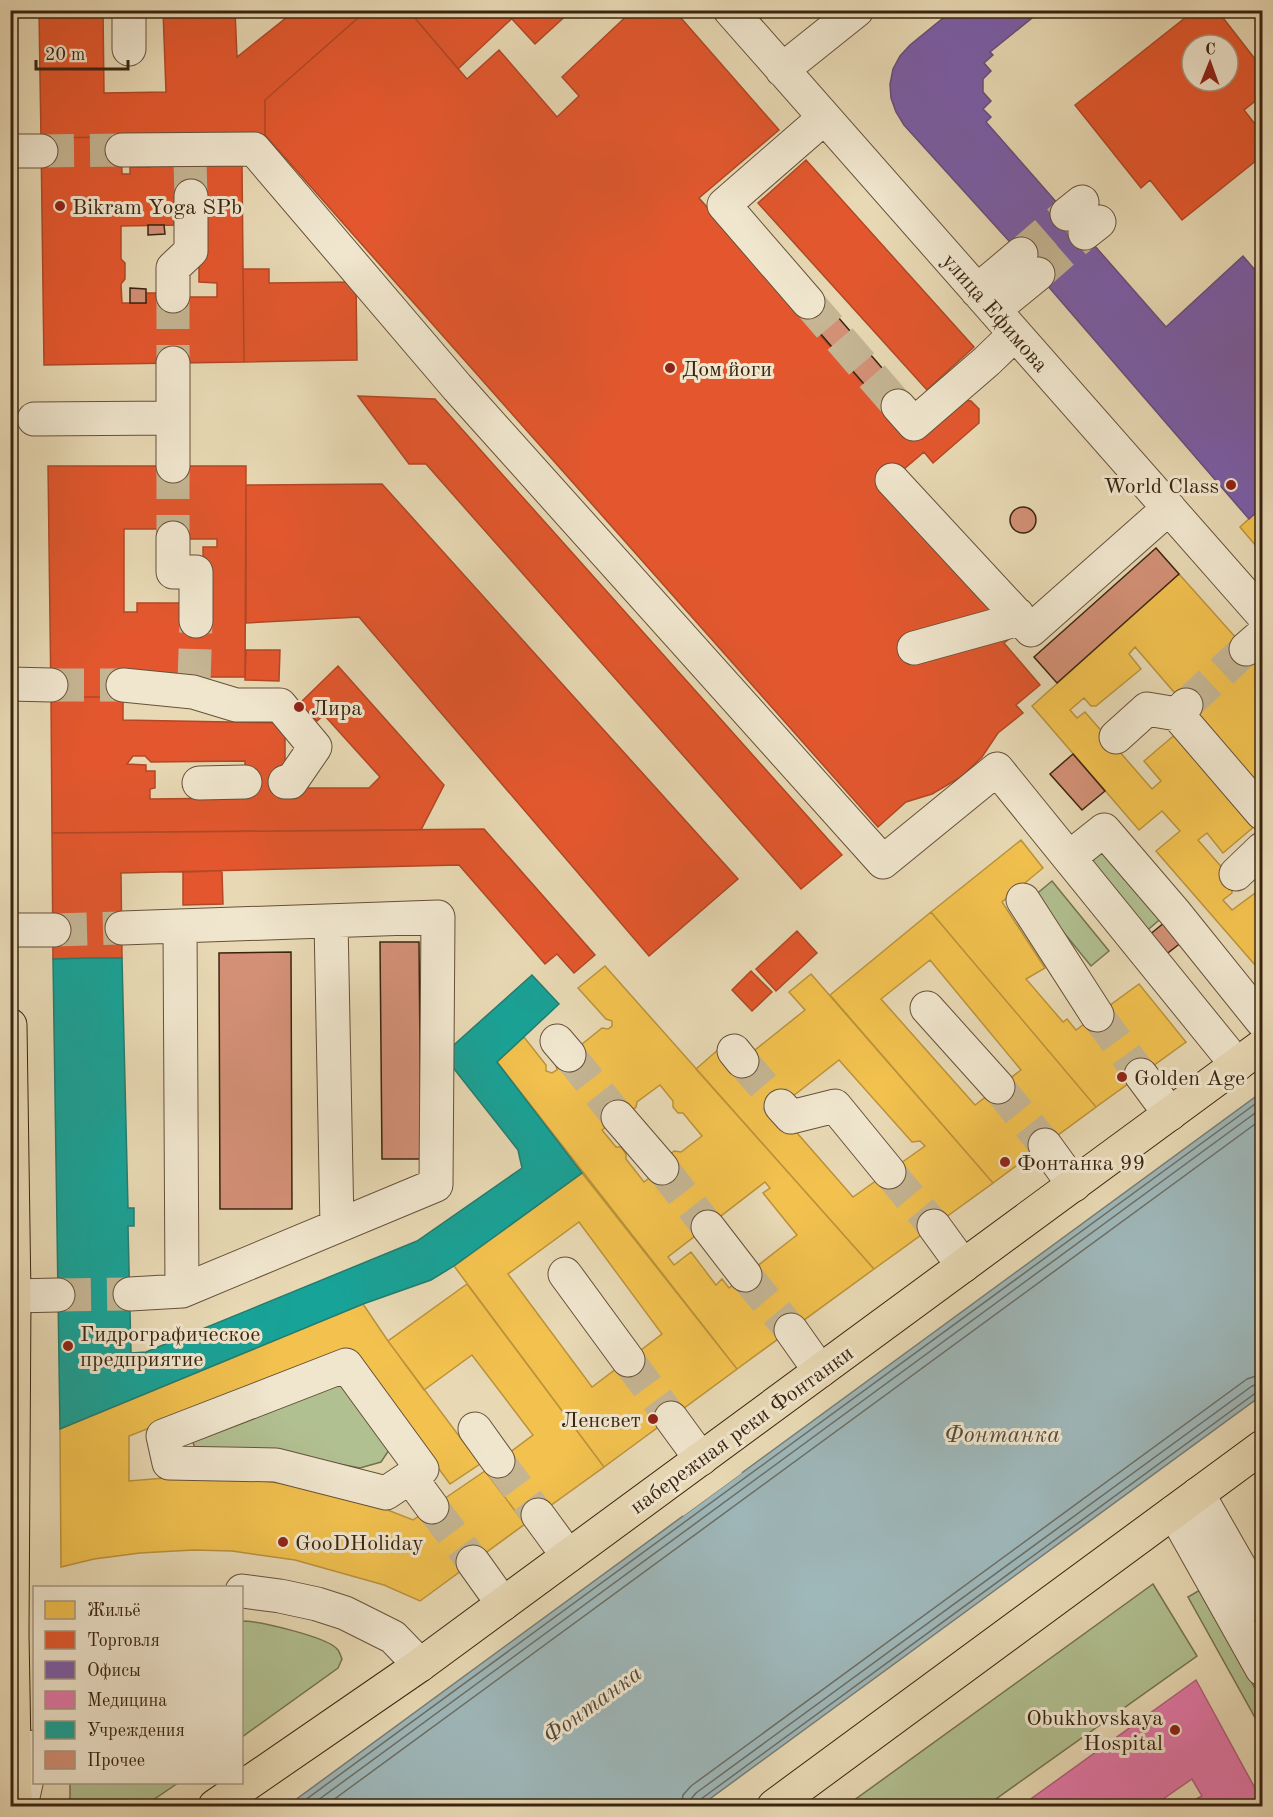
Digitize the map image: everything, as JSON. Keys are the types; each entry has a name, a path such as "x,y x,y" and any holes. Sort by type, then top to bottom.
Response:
{"main road":[{"path":"10,1025 14,1296 12,1634 15,1806"},
{"name":"набережная реки Фонтанки","path":"215,1806 420,1665 1263,1046"},
{"path":"774,1806 1263,1447"}],"street":[{"path":"129,10 129,49"},
{"name":"улица Ефимова","path":"730,10 1263,614"},
{"path":"782,70 857,10"},
{"path":"808,302 724,205 824,118"},
{"path":"122,150 190,155 254,149 457,387 883,862 997,770 1237,1065"},
{"path":"173,296 173,268 191,251 191,196"},
{"path":"898,406 914,424 987,361 996,312 1029,264"},
{"path":"173,363 173,466"},
{"path":"34,419 173,418"},
{"path":"892,480 1031,630 1169,508"},
{"path":"173,538 173,572 196,572 196,621"},
{"path":"914,648 1008,622 1017,614"},
{"path":"10,684 51,685"},
{"path":"123,685 193,687 236,705 280,705 315,747 291,782 285,782"},
{"path":"1116,737 1147,709 1181,710 1263,813"},
{"path":"199,783 245,782"},
{"path":"1070,857 1104,830 1263,1021"},
{"path":"1236,874 1263,849"},
{"path":"1023,900 1097,1015"},
{"path":"122,928 438,917 436,1185 182,1291 130,1294"},
{"path":"332,921 337,1226"},
{"path":"180,927 182,1291"},
{"path":"10,930 54,930"},
{"path":"927,1008 998,1087"},
{"path":"1141,1075 1170,1114"},
{"path":"781,1106 791,1117 836,1106 889,1172"},
{"path":"618,1117 662,1168"},
{"path":"1045,1145 1074,1185"},
{"path":"934,1226 963,1266"},
{"path":"708,1227 745,1275"},
{"path":"565,1274 628,1360"},
{"path":"14,1296 58,1295"},
{"path":"790,1330 820,1371"},
{"path":"346,1365 422,1469 410,1478 386,1493 276,1465 169,1462 163,1436 346,1365"},
{"path":"671,1418 701,1459"},
{"path":"475,1429 498,1461"},
{"path":"410,1478 432,1507"},
{"path":"1186,1503 1263,1606"},
{"path":"1186,1503 1263,1669"},
{"path":"538,1515 568,1556"},
{"path":"472,1562 503,1604"},
{"path":"243,1591 280,1596 345,1613 393,1637 420,1665"},
{"path":"21,1806 33,1752"}],"green space":[{"path":"1103,853 1165,915 1143,934 1092,863 1096,856"},
{"path":"1052,881 1109,951 1091,966 1034,896"},
{"path":"341,1381 389,1450 381,1462 360,1468 275,1452 196,1450 191,1438"},
{"path":"1153,1584 1197,1656 986,1806 846,1806"},
{"path":"1200,1590 1262,1701 1262,1730 1188,1597"},
{"path":"243,1621 308,1635 332,1645 338,1650 342,1659 338,1668 243,1736"},
{"path":"70,1784 177,1784 144,1806 70,1806"}],"water":[{"name":"Фонтанка","path":"1262,1092 1262,1395 700,1806 287,1806"}],"pier":[{"path":"740,1471 742,1473 683,1516 682,1514"}],"building: Жильё":[{"path":"1262,507 1262,553 1240,527"},
{"path":"1179,574 1262,667 1262,794 1135,647 1129,654 1141,669 1096,706 1091,706 1084,698 1070,710 1077,718 1085,712 1152,789 1161,781 1144,761 1178,732 1256,825 1223,853 1207,833 1198,840 1232,879 1232,893 1223,900 1232,910 1262,888 1262,973 1156,851 1180,831 1162,811 1139,830 1032,706"},
{"path":"1021,840 1043,868 1002,902 1045,968 1026,979 1063,1022 1067,1019 1076,1030 1139,984 1186,1042 1096,1107 931,912"},
{"path":"931,912 1096,1107 993,1183 830,995","holes":["930,960 1021,1070 975,1105 881,999"]},
{"path":"605,966 874,1269 737,1369 497,1062 524,1037 546,1065 546,1071 552,1073 557,1070 556,1065 602,1028 608,1029 612,1026 612,1021 606,1019 578,988","holes":["660,1085 673,1101 673,1107 678,1113 683,1113 702,1136 681,1152 674,1151 666,1158 666,1165 644,1182 626,1159 626,1154 621,1147 616,1147 602,1130 624,1113 629,1113 636,1107 637,1102","765,1182 770,1188 763,1193 797,1235 729,1288 722,1279 716,1285 691,1252 674,1265 668,1257"]},
{"path":"811,974 993,1183 874,1269 696,1069 720,1048 735,1066 805,1010 789,992","holes":["839,1060 912,1142 920,1141 925,1146 853,1197 784,1118 769,1115"]},
{"path":"582,1173 737,1369 604,1467 454,1266","holes":["579,1222 662,1334 592,1387 508,1274"]},
{"path":"467,1284 604,1467 525,1524 485,1471 533,1435 472,1355 424,1390 388,1341"},
{"path":"363,1304 480,1464 450,1484 350,1349 129,1436 129,1481 165,1478 245,1479 296,1485 380,1507 413,1520 485,1471 525,1524 420,1601 384,1585 295,1560 232,1551 193,1550 140,1553 94,1559 61,1567 60,1429"}],"building: Торговля":[{"path":"39,10 103,10 104,93 166,92 163,10 235,10 237,57 296,10 367,10 265,100 265,135 41,138"},
{"path":"367,10 408,10 467,79 499,50 557,117 579,96 562,77 633,10 674,10 779,130 699,198 913,440 955,403 962,400 971,401 979,409 979,423 933,463 924,452 883,487 1017,633 1004,643 1040,685 1016,705 1023,713 998,733 982,757 961,777 932,794 906,802 878,827 265,135 265,100"},
{"path":"408,10 521,10 458,69"},
{"path":"521,10 572,10 535,44 512,19"},
{"path":"1195,10 1217,10 1235,33 1180,33 1180,93 1240,93 1240,40 1262,68 1262,96 1244,110 1262,133 1262,156 1182,220 1150,180 1141,188 1075,105"},
{"path":"121,137 122,174 130,174 130,167 150,167 150,156 242,165 244,362 44,365 41,138","holes":["199,196 199,282 217,283 217,297 156,297 156,293 145,293 146,303 122,303 121,284 125,279 125,263 121,259 121,226 182,225"]},
{"path":"806,160 974,347 927,390 758,203"},
{"path":"243,269 269,269 269,283 356,282 357,360 244,362"},
{"path":"358,396 435,399 842,855 801,889 426,464 409,464"},
{"path":"48,466 246,466 245,677 199,677 123,697 51,697","holes":["124,529 157,529 157,539 217,539 217,547 203,547 204,621 189,603 137,603 137,612 124,612"]},
{"path":"382,484 738,879 649,956 359,617 246,623 246,485"},
{"path":"246,650 280,650 279,681 245,680"},
{"path":"338,666 444,785 421,830 52,833 51,697 123,697 123,720 285,723 285,788 369,788 380,777 324,715 317,721 312,716 306,722 294,703 300,703","holes":["133,756 145,756 151,762 245,761 245,782 236,798 150,799 150,789 155,788 155,771 146,771 146,765 127,764"]},
{"path":"484,829 595,955 574,973 557,954 545,964 459,865 121,873 122,958 53,959 52,833"},
{"path":"222,871 223,904 183,905 183,872"},
{"path":"797,931 817,953 776,991 756,969"},
{"path":"751,971 772,992 752,1011 732,990"}],"building: Офисы":[{"path":"953,10 1042,10 990,52 993,55 984,63 991,71 983,79 983,92 991,101 983,109 991,117 986,122 1166,327 1243,256 1262,278 1262,507 1249,519 1009,241 904,125 896,112 891,98 890,84 893,69 900,56"}],"building: Медицина":[{"name":"Obukhovskaya Hospital","path":"1196,1680 1262,1801 1262,1806 1183,1806 1202,1796 1192,1779 1153,1806 1021,1806"}],"building: Учреждения":[{"path":"122,958 128,1208 134,1208 134,1226 128,1226 131,1353 146,1352 417,1241 522,1168 518,1150 447,1060 447,1051 532,975 559,1004 497,1062 582,1173 454,1266 431,1280 363,1304 60,1429 53,959"}],"building: Прочее":[{"path":"148,225 164,225 165,234 148,235"},
{"path":"130,288 146,289 146,303 130,303"},
{"path":"818,294 908,398 890,414 800,310"},
{"path":"1023,507 1032,511 1036,520 1032,529 1023,533 1014,529 1010,520 1014,511"},
{"path":"1156,548 1179,574 1057,683 1034,657"},
{"path":"1073,754 1105,791 1082,810 1050,774"},
{"path":"1165,922 1182,942 1164,956 1148,936"},
{"path":"380,942 419,942 421,1159 382,1159"},
{"path":"291,952 292,1209 220,1209 219,953"}],"tunnel":[{"path":"41,151 122,150"},
{"path":"190,161 191,196"},
{"path":"1021,254 1067,214"},
{"path":"1038,274 1085,233"},
{"path":"173,296 173,363"},
{"path":"808,302 898,406"},
{"path":"173,466 173,538"},
{"path":"194,682 196,621"},
{"path":"1186,705 1246,649"},
{"path":"51,685 123,685"},
{"path":"54,930 122,928"},
{"path":"1097,1015 1141,1075"},
{"path":"569,1055 618,1117"},
{"path":"742,1061 781,1106"},
{"path":"998,1087 1045,1145"},
{"path":"662,1168 708,1227"},
{"path":"889,1172 934,1226"},
{"path":"745,1275 791,1330"},
{"path":"58,1295 130,1294"},
{"path":"628,1360 671,1418"},
{"path":"498,1461 538,1515"},
{"path":"432,1507 473,1562"}],"place":[{"name":"Bikram Yoga SPb","path":"60,206"},
{"name":"Дом йоги","path":"670,368"},
{"name":"World Class","path":"1231,485"},
{"name":"Лира","path":"299,707"},
{"name":"Golden Age","path":"1122,1077"},
{"name":"Фонтанка 99","path":"1005,1162"},
{"name":"Гидрографическое предприятие","path":"68,1346"},
{"name":"Ленсвет","path":"653,1419"},
{"name":"GooDHoliday","path":"283,1542"},
{"name":"Obukhovskaya Hospital","path":"1175,1730"}]}
